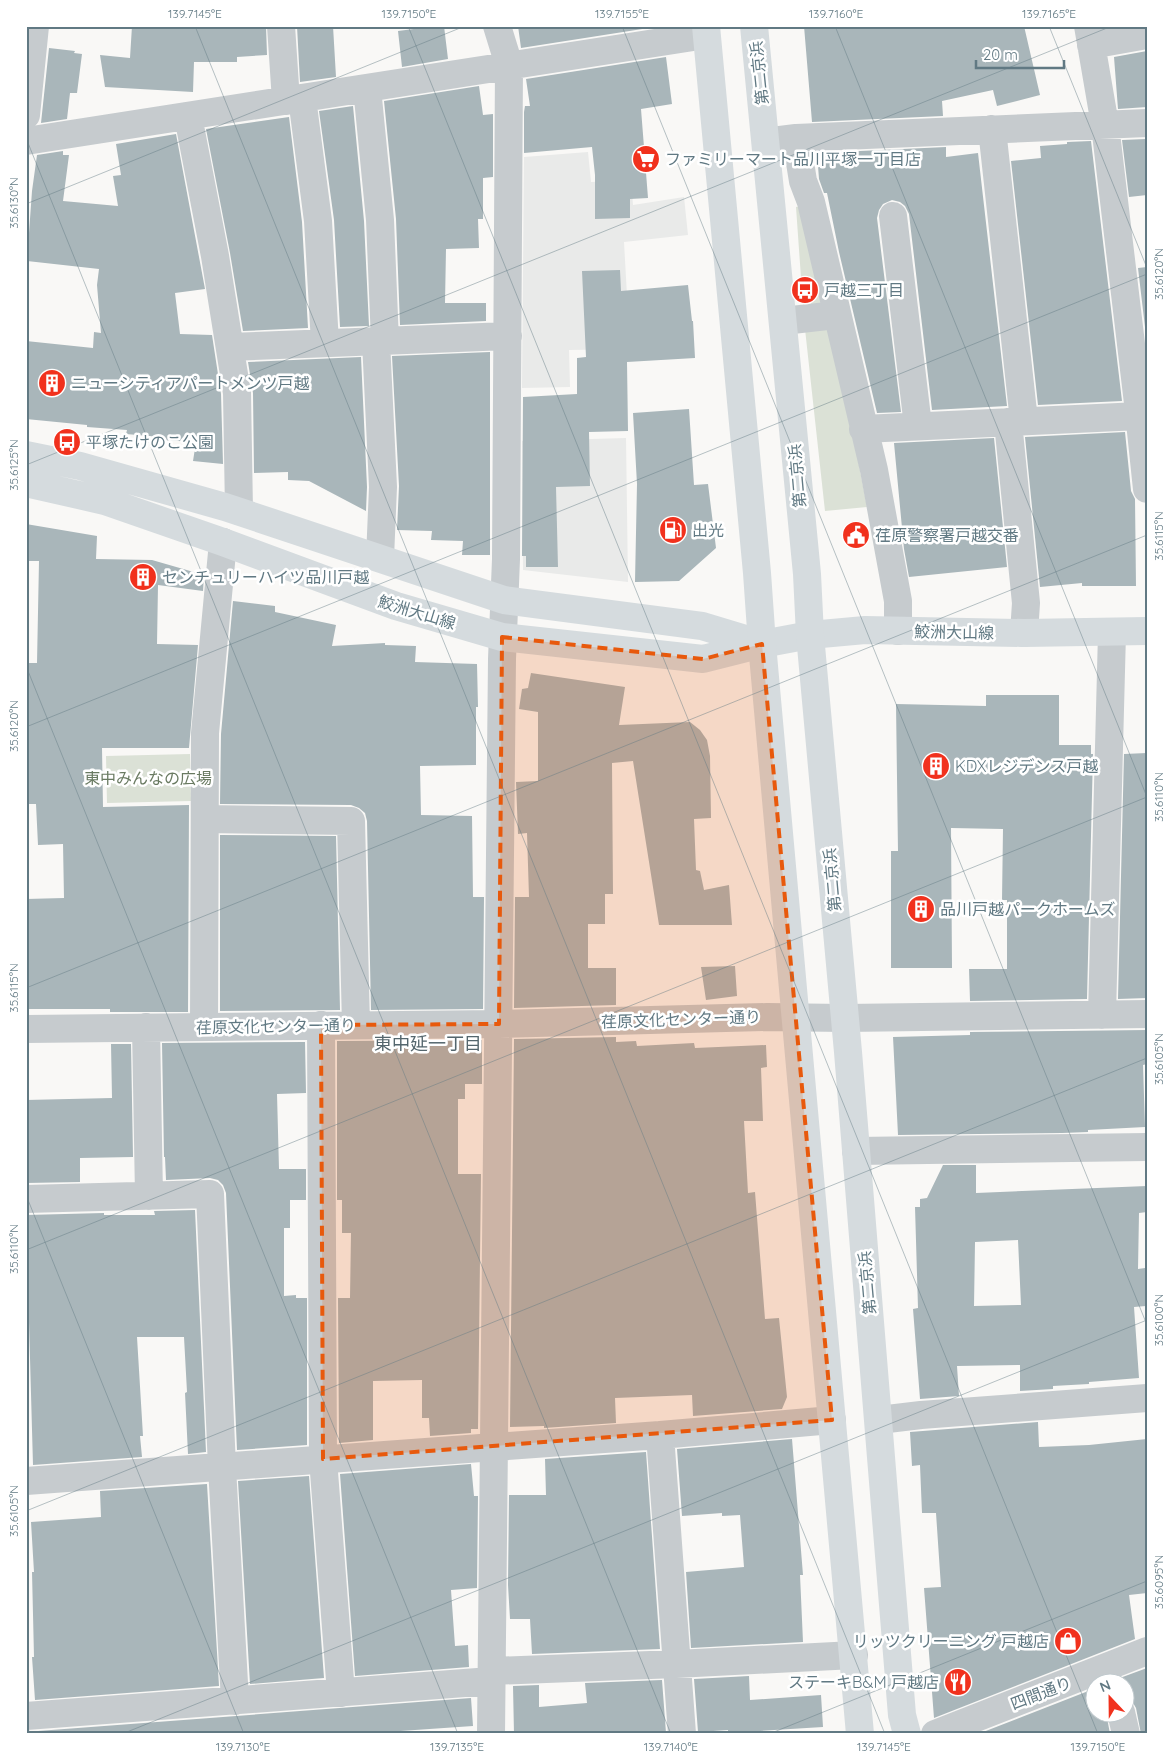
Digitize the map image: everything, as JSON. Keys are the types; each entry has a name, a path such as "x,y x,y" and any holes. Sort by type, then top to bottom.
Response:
{"main road":[{"name":"第二京浜","path":"754,26 807,574 810,635 879,1420 902,1714 907,1734"},
{"path":"706,31 756,553 762,644 860,1734"},
{"name":"鮫洲大山線","path":"26,455 80,466 240,511 504,600 702,626 762,644"},
{"name":"鮫洲大山線","path":"26,483 105,501 396,606 502,637 703,659 762,644 810,635 865,630 1024,633 1147,632"}],"street":[{"path":"26,115 35,26"},
{"path":"282,26 318,221 325,343"},
{"path":"491,1734 502,637 506,559 509,65 497,26"},
{"path":"26,141 367,88 706,31"},
{"path":"1147,35 1089,36 1105,125 1142,407 1147,489"},
{"path":"367,88 380,220 384,487 380,558"},
{"path":"188,116 215,256 237,393 240,511"},
{"path":"766,142 796,138 1147,123"},
{"path":"992,129 1016,421 1026,604 1024,633"},
{"path":"796,138 803,180 811,202 836,315 874,470 898,601 898,631"},
{"path":"893,216 918,426"},
{"path":"783,320 836,315"},
{"path":"230,347 508,336"},
{"path":"863,428 1016,421 1142,407"},
{"path":"204,1027 205,733 223,542"},
{"path":"1102,1015 1112,632"},
{"path":"205,819 351,821 356,1025"},
{"name":"荏原文化センター通り","path":"26,1029 499,1024 767,1017 844,1018 1147,1014"},
{"path":"321,1025 323,1459 342,1693"},
{"path":"146,1027 149,1196"},
{"path":"856,1151 1147,1147"},
{"path":"26,1199 210,1194 235,1701"},
{"path":"879,1420 1147,1398"},
{"path":"26,1481 660,1436 832,1420"},
{"path":"660,1436 682,1734"},
{"name":"四間通り","path":"1114,1672 1147,1651"},
{"path":"26,1716 342,1693 491,1676 854,1655"},
{"name":"四間通り","path":"935,1734 1086,1683"}],"highlighted area":[{"path":"502,637 703,659 762,644 832,1420 323,1459 321,1025 499,1024"}],"shaded area":[{"path":"588,152 591,182 631,180 633,205 684,197 688,235 624,242 630,349 569,350 570,387 522,388 524,157"},
{"path":"626,438 628,582 523,570 522,441"}],"green space":[{"path":"805,205 826,303 803,306 796,207"},
{"path":"832,325 867,507 825,511 805,329"},
{"name":"東中みんなの広場","path":"190,754 191,801 107,803 106,756"}],"building":[{"path":"132,26 266,26 267,55 237,57 237,62 194,62 193,92 105,87 100,55 130,58"},
{"path":"297,26 333,26 336,77 300,82"},
{"path":"444,26 448,59 402,67 398,31"},
{"path":"518,26 655,26 655,27 521,48"},
{"path":"804,26 1024,26 1040,95 997,106 993,90 942,101 943,116 812,122"},
{"path":"49,48 75,51 74,53 82,54 77,93 70,93 67,119 41,123"},
{"path":"1147,51 1147,107 1118,109 1114,57"},
{"path":"666,57 672,104 641,109 648,198 630,199 630,218 595,219 595,175 592,147 524,153 524,112 525,106 530,106 526,79"},
{"path":"479,86 483,115 493,114 493,177 483,178 483,219 478,219 479,248 446,249 445,303 486,303 486,321 400,325 396,219 384,101"},
{"path":"353,106 364,221 369,326 340,327 334,220 319,111"},
{"path":"289,117 302,222 308,328 243,331 206,129"},
{"path":"176,134 205,289 175,293 180,334 212,335 221,394 223,464 193,461 196,442 161,440 161,437 126,434 127,430 26,419 26,341 93,348 94,332 101,333 97,285 99,269 27,261 32,191 37,155 63,151 63,155 69,155 63,201 118,206 113,176 121,175 116,144"},
{"path":"1146,139 1147,195 1129,197 1122,140"},
{"path":"1091,141 1122,401 1038,405 1011,161 1041,158 1040,146"},
{"path":"946,147 946,157 978,153 1007,406 932,410 909,214 905,206 900,202 892,200 883,204 877,218 901,412 877,413 827,193 824,193 819,179 817,153"},
{"path":"1147,267 1147,344 1138,268"},
{"path":"620,270 621,291 688,285 693,321 695,358 627,362 628,431 589,432 590,486 556,487 558,567 526,567 526,556 522,556 523,397 577,394 577,358 586,357 582,271"},
{"path":"490,352 490,555 462,555 463,541 431,540 432,531 397,530 399,486 392,356"},
{"path":"361,357 367,487 366,511 309,481 288,480 288,472 254,473 253,393 248,362"},
{"path":"689,409 694,485 708,484 716,548 679,581 635,582 637,484 633,413"},
{"path":"1125,432 1131,491 1135,499 1136,586 1082,586 1082,583 1040,587 1025,437"},
{"path":"994,438 1007,567 909,577 904,549 894,443"},
{"path":"26,524 97,536 96,559 152,560 204,575 203,591 158,585 157,644 198,645 189,748 102,748 103,807 189,805 188,1012 110,1012 110,1009 26,1009 26,899 64,898 63,844 38,845 36,804 26,804 26,663 37,663 39,561 26,561"},
{"path":"233,601 275,606 275,612 336,625 332,646 385,643 385,645 416,646 415,662 477,664 476,765 420,766 421,815 472,816 473,897 484,897 483,1009 371,1010 367,821 365,813 359,808 351,805 220,804 221,734"},
{"path":"531,673 625,687 619,725 690,722 700,730 707,740 710,756 711,818 694,819 696,870 700,871 704,890 729,885 732,925 659,925 633,761 612,763 613,894 605,894 605,924 588,924 588,968 616,968 616,1005 514,1008 515,897 529,897 527,833 518,834 516,782 538,781 538,712 519,709 522,689 528,688"},
{"path":"986,695 1059,695 1059,745 1091,745 1091,754 1093,754 1087,999 970,1001 969,969 1007,969 1007,900 1002,900 1003,829 951,828 952,968 891,968 891,851 898,851 896,704 986,706"},
{"path":"1147,753 1147,998 1118,999 1124,754"},
{"path":"220,835 336,836 340,1010 220,1011"},
{"path":"735,966 737,996 706,1000 701,967"},
{"path":"1147,1030 1147,1064 1143,1065 1145,1127 1062,1133 898,1135 893,1037 970,1035 970,1032"},
{"path":"616,1037 616,1042 636,1041 637,1046 694,1043 695,1048 766,1045 767,1067 761,1068 763,1121 744,1121 748,1193 755,1192 765,1319 779,1318 787,1397 782,1409 693,1416 692,1395 615,1398 616,1423 544,1428 544,1426 510,1427 514,1039"},
{"path":"482,1040 482,1084 465,1084 465,1099 458,1099 458,1174 481,1174 478,1429 471,1429 471,1433 430,1436 429,1418 422,1418 422,1380 373,1381 373,1440 339,1443 338,1298 350,1298 351,1233 342,1233 342,1200 337,1200 337,1041"},
{"path":"305,1042 306,1093 277,1094 279,1169 306,1169 306,1200 290,1200 290,1228 284,1228 284,1296 296,1295 296,1298 307,1298 307,1445 237,1450 226,1193 223,1185 218,1180 210,1178 166,1180 162,1043"},
{"path":"111,1044 131,1044 133,1157 80,1158 80,1182 26,1183 26,1100 112,1098"},
{"path":"943,1165 976,1165 976,1193 1147,1186 1147,1212 1139,1213 1138,1269 1145,1268 1146,1306 1134,1307 1139,1378 1053,1386 1053,1389 1020,1391 1020,1365 957,1366 959,1396 920,1399 913,1309 918,1308 915,1207 920,1207 920,1199 927,1198","holes":["1018,1240 1021,1305 974,1306 975,1242"]},
{"path":"195,1210 206,1452 188,1454 184,1337 137,1337 143,1436 140,1436 142,1457 33,1465 26,1215 104,1213 104,1215 155,1215 154,1211"},
{"path":"1038,1422 1039,1447 1089,1445 1147,1439 1147,1593 1129,1595 1135,1639 934,1718 924,1588 941,1587 936,1513 922,1513 920,1465 912,1466 910,1432"},
{"path":"792,1439 803,1575 800,1575 803,1642 691,1648 686,1572 744,1567 740,1515 722,1516 722,1513 682,1516 677,1449"},
{"path":"646,1452 660,1649 532,1654 530,1619 510,1619 508,1585 509,1495 546,1495 545,1459"},
{"path":"471,1464 474,1496 478,1496 477,1588 451,1590 455,1646 468,1645 469,1667 355,1676 340,1474"},
{"path":"309,1476 324,1678 250,1684 238,1481"},
{"path":"207,1484 219,1686 35,1700 32,1657 34,1657 32,1572 34,1572 31,1522 101,1517 100,1491"},
{"path":"1147,1668 1147,1734 1141,1734 1136,1708 1136,1672"},
{"path":"749,1676 750,1700 821,1695 823,1727 728,1733 728,1730 698,1732 694,1679"},
{"path":"662,1680 666,1733 590,1734 589,1731 514,1734 513,1686 539,1685 539,1707 587,1703 585,1683"},
{"path":"1086,1692 1086,1722 1108,1722 1110,1734 978,1734"},
{"path":"471,1698 473,1726 357,1734 38,1734 38,1731"}],"place":[{"name":"ファミリーマート品川平塚一丁目店","path":"646,159"},
{"name":"戸越三丁目","path":"805,290"},
{"name":"ニューシティアパートメンツ戸越","path":"52,383"},
{"name":"平塚たけのこ公園","path":"67,442"},
{"name":"出光","path":"673,530"},
{"name":"荏原警察署戸越交番","path":"856,535"},
{"name":"センチュリーハイツ品川戸越","path":"143,577"},
{"name":"KDXレジデンス戸越","path":"936,766"},
{"name":"品川戸越パークホームズ","path":"921,909"},
{"name":"リッツクリーニング 戸越店","path":"1068,1641"},
{"name":"ステーキB&M 戸越店","path":"958,1682"}],"district":[{"name":"東中延一丁目","path":"428,1044"}]}
